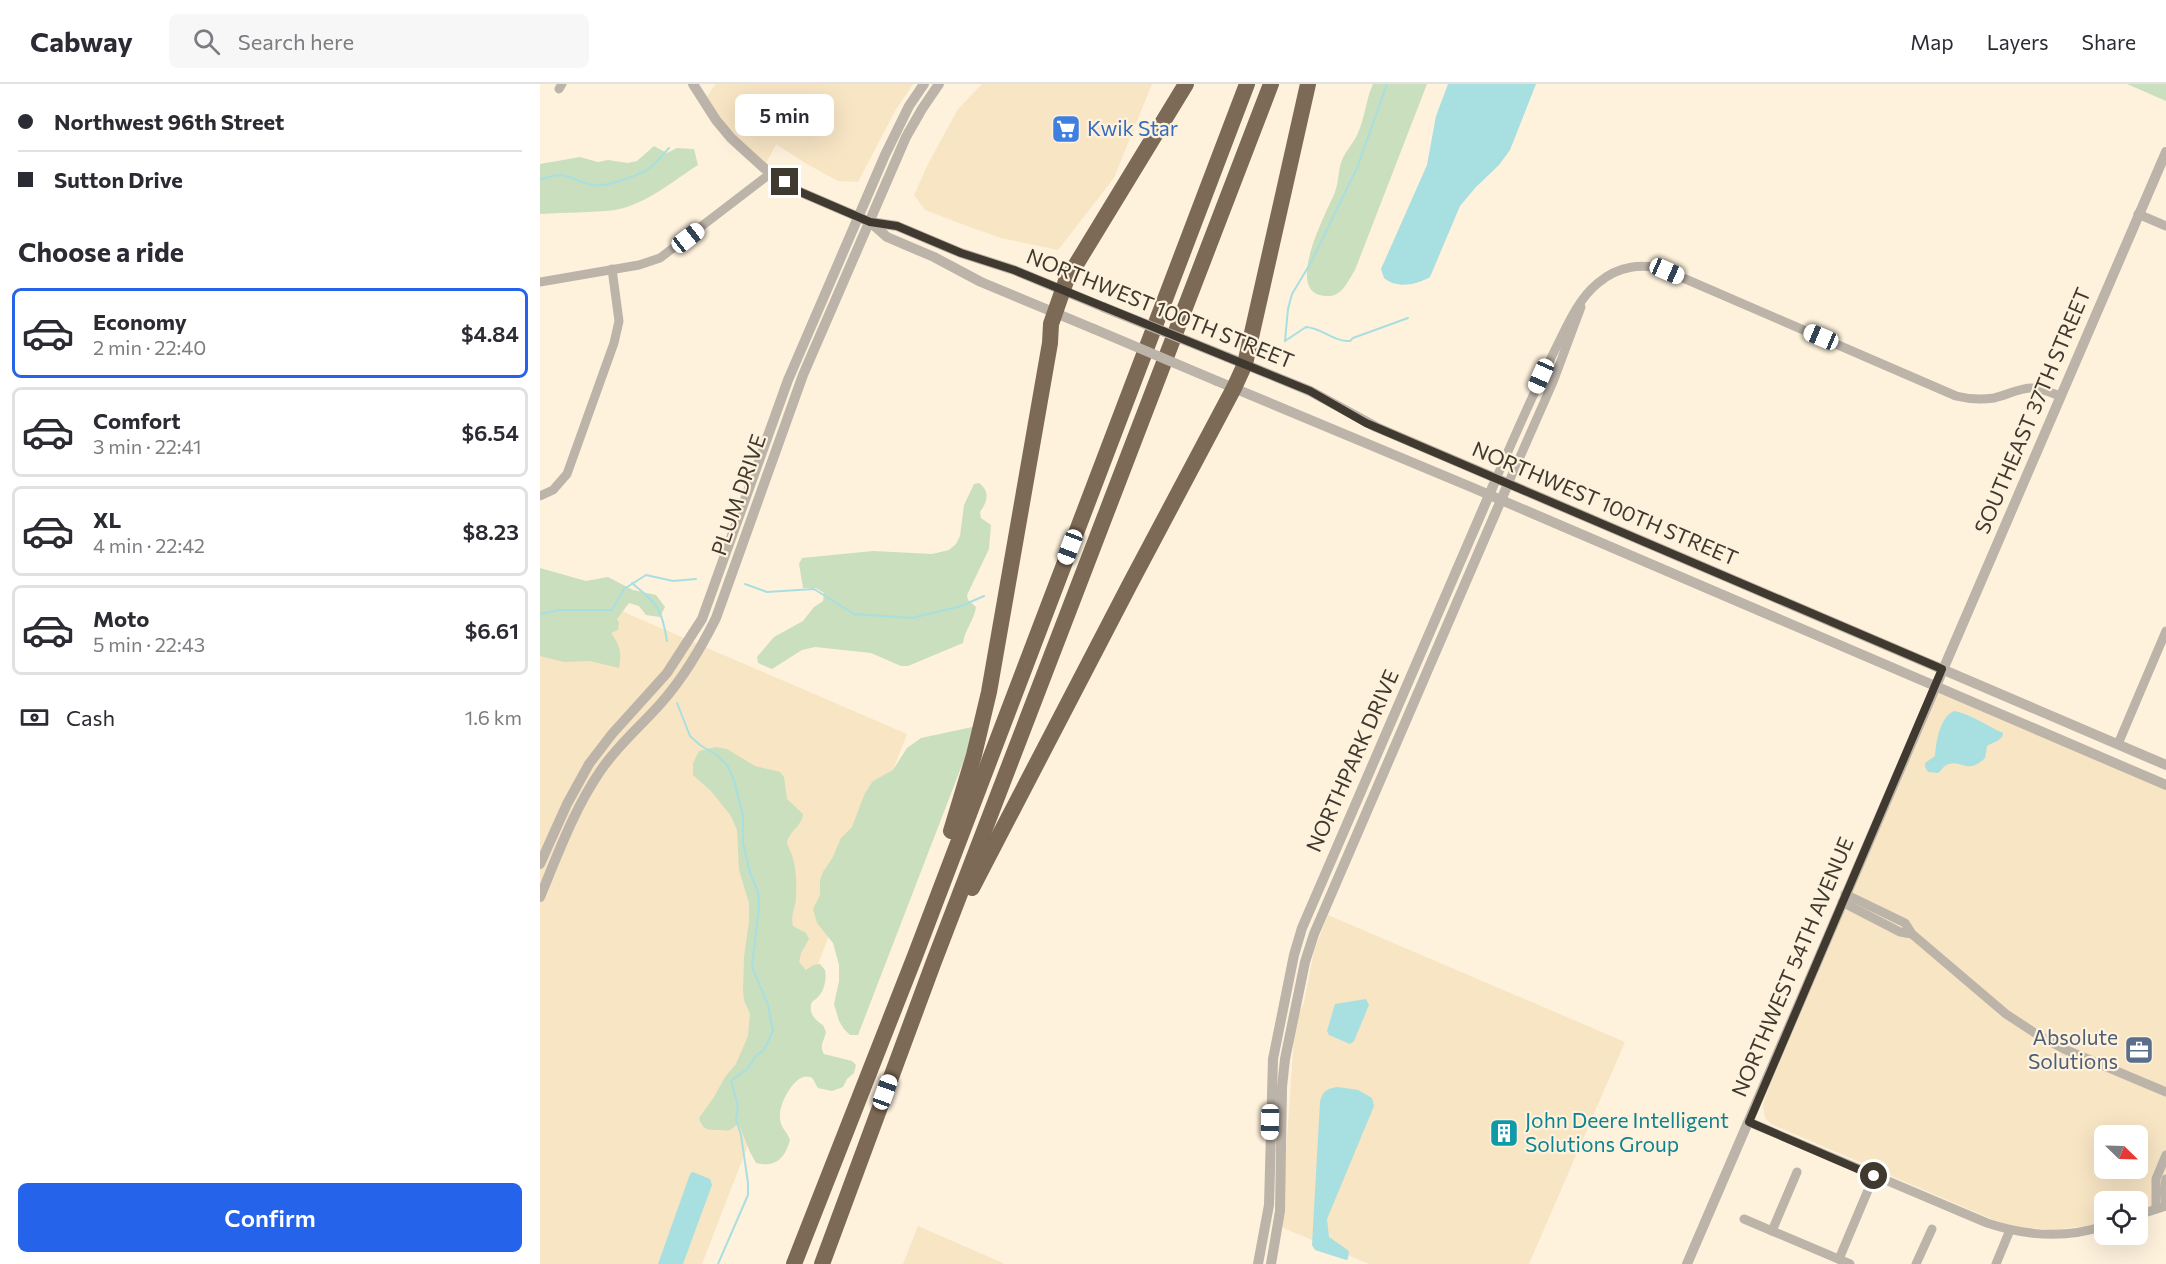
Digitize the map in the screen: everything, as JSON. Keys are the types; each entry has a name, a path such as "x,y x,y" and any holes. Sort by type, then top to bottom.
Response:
{"highway":[{"path":"915,956 974,755 989,692 1050,343 1051,324 1066,281 1186,84"},
{"path":"794,1264 915,956 1247,84"},
{"path":"822,1264 933,964 1271,84"},
{"path":"933,964 1245,364 1308,84"}],"street":[{"path":"693,84 716,120 731,138 771,173 798,191 870,222"},
{"name":"PLUM DRIVE","path":"540,864 567,804 590,765 612,734 667,673 702,619 785,388 890,145 909,106 924,84"},
{"name":"PLUM DRIVE","path":"540,897 579,806 595,778 616,750 672,690 711,628 800,384 906,137 939,84"},
{"name":"SOUTHEAST 37TH STREET","path":"1935,686 2166,152"},
{"path":"540,282 639,265 660,258 771,173"},
{"path":"2138,214 2166,226"},
{"name":"NORTHWEST 100TH STREET","path":"870,222 897,226 961,253 1014,270 1310,391 1366,423 2166,765"},
{"name":"NORTHWEST 100TH STREET","path":"870,222 887,237 933,257 981,282 1489,495 2166,785"},
{"name":"NORTHPARK DRIVE","path":"1258,1264 1269,1205 1271,1081 1276,1037 1302,928 1541,376 1573,314 1598,283 1617,271 1639,266 1658,267 1956,396 1968,399 1987,398 2032,388 2060,396"},
{"path":"540,496 553,489 567,474 614,343 618,321 612,269"},
{"name":"NORTHPARK DRIVE","path":"1271,1264 1280,1211 1282,1087 1285,1059 1305,962 1314,934 1553,382 1579,318 1583,301"},
{"path":"2118,744 2166,631"},
{"path":"1415,668 1427,674"},
{"name":"NORTHWEST 54TH AVENUE","path":"1687,1264 1935,686"},
{"path":"1330,864 1342,869"},
{"path":"1844,898 1900,932 1912,934 2006,1014 2038,1035 2064,1049 2166,1092"},
{"path":"1749,1122 1987,1223 2020,1233 2058,1235 2094,1229"},
{"path":"2165,1217 2156,1179 2166,1155"},
{"path":"1772,1231 1797,1172"},
{"path":"1839,1259 1874,1176"},
{"path":"2163,1207 2166,1179"},
{"path":"2148,1212 2163,1207"},
{"path":"1744,1219 1850,1264"},
{"path":"1916,1264 1932,1229"},
{"path":"1996,1264 2010,1230"}],"shaded area":[{"path":"716,84 913,84 895,111 858,182 838,181 776,144 764,168 703,102"},
{"path":"982,84 1152,84 1114,178 1058,250 1001,238 925,210 914,195 958,109"},
{"path":"540,576 907,734 702,1264 540,1264"},
{"path":"1939,693 2166,780 2166,1203 2148,1208 2148,1191 2094,1191 2094,1225 2052,1230 2017,1227 1996,1221 1771,1124 1765,1118 1763,1105 1769,1085"},
{"path":"1328,915 1625,1042 1529,1264 1369,1264 1281,1227 1295,1022 1304,1003 1314,951"},
{"path":"918,1226 1005,1264 903,1264"}],"green space":[{"path":"1373,84 1427,84 1355,270 1339,293 1330,296 1315,293 1308,284 1307,270 1310,253 1335,192 1342,160 1360,127"},
{"path":"2127,84 2166,84 2166,101"},
{"path":"654,146 667,153 677,148 694,149 698,165 658,192 626,207 606,211 540,214 540,164 580,157 598,162 608,160 628,163 637,161"},
{"path":"979,483 986,493 986,501 980,512 981,518 991,525 989,549 967,595 968,600 976,607 963,643 908,666 901,666 871,653 815,647 802,650 772,669 758,663 757,657 774,637 803,621 814,607 823,601 824,593 816,588 803,588 799,564 802,558 873,551 932,554 949,550 960,536 964,505 974,484"},
{"path":"540,568 586,581 608,577 633,590 656,595 665,607 660,617 646,615 639,606 629,603 617,619 618,630 611,633 620,650 619,668 590,661 564,662 540,656"},
{"path":"977,726 858,1035 850,1035 839,1021 834,1004 839,981 839,965 833,943 817,923 813,909 820,895 820,880 823,872 833,857 841,838 852,827 865,793 873,781 893,770 907,748 921,738"},
{"path":"715,747 727,749 755,766 780,772 784,777 787,799 803,814 787,844 796,877 793,926 806,933 809,939 799,962 806,970 813,965 820,964 825,970 823,989 812,1002 811,1008 814,1017 823,1025 826,1032 822,1046 824,1054 852,1061 856,1065 854,1073 843,1087 832,1091 818,1088 810,1077 799,1079 794,1084 786,1096 780,1114 782,1125 790,1140 782,1157 769,1164 756,1163 740,1127 736,1125 727,1130 708,1129 702,1125 699,1118 736,1064 748,1036 750,1014 743,991 749,903 739,870 737,830 731,816 711,791 693,775 693,763 699,751"}],"water":[{"path":"1448,84 1536,84 1510,150 1460,206 1430,277 1413,284 1395,284 1384,278 1381,269 1427,165 1436,116"},
{"path":"1954,711 1979,720 2003,733 2003,736 2000,740 1987,746 1985,758 1974,766 1954,763 1946,765 1938,773 1928,772 1925,763 1935,756 1942,724"},
{"path":"1366,999 1369,1005 1354,1041 1350,1044 1329,1035 1327,1031 1335,1004"},
{"path":"1338,1087 1358,1090 1372,1098 1374,1106 1327,1219 1329,1237 1349,1251 1346,1260 1315,1250 1312,1245 1320,1102 1326,1091"},
{"path":"693,1172 710,1179 712,1185 683,1264 658,1264 689,1177"}],"waterway":[{"path":"1285,341 1292,294 1310,264 1357,168 1387,84"},
{"path":"540,180 562,175 593,185 613,183 650,168 669,148"},
{"path":"1285,341 1306,327 1344,341 1350,341 1408,318"},
{"path":"540,614 560,610 612,610 624,589 646,575 673,581 696,579"},
{"path":"632,583 657,608 663,621 667,641"},
{"path":"745,584 767,592 814,589 854,614 912,618 961,606 984,596"},
{"path":"677,703 690,736 718,756 727,765 734,780 743,816 743,843 750,873 758,892 759,906 752,967 768,1005 773,1031 764,1050 757,1055 747,1069 731,1081 738,1106 736,1119 741,1135 748,1195 718,1264"}],"place":[{"name":"Kwik Star","path":"1066,129"},
{"name":"Absolute Solutions","path":"2139,1050"},
{"name":"John Deere Intelligent Solutions Group","path":"1504,1133"}],"route":[{"path":"785,182 798,191 870,222 897,226 961,253 1014,270 1310,391 1366,423 1942,669 1749,1122 1874,1176"}]}
